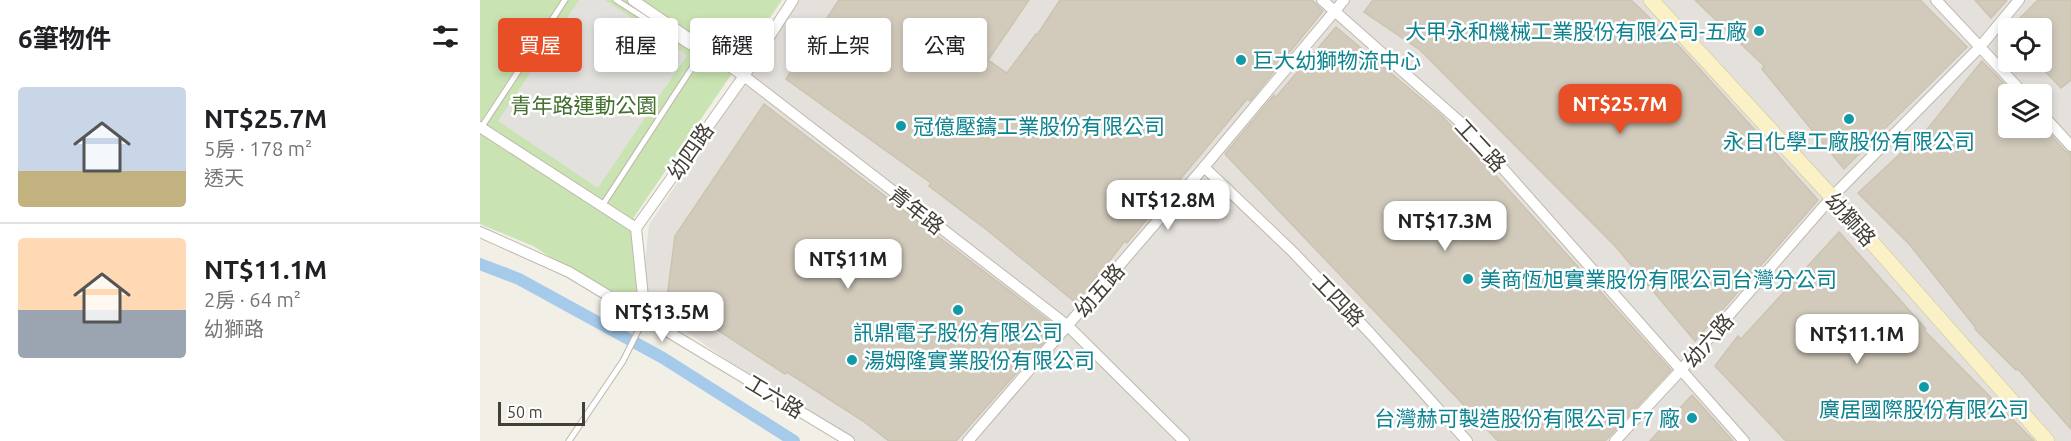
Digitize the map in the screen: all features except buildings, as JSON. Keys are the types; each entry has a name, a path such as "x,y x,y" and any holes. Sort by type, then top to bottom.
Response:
{"street":[{"name":"青年路","path":"633,0 744,76 1068,326 1184,441"},
{"name":"幼四路","path":"636,228 744,76 794,0"},
{"name":"工二路","path":"1322,0 1468,129 1744,441"},
{"name":"幼五路","path":"968,441 1204,167 1344,0"},
{"name":"幼獅路","path":"1651,0 1832,197 2047,441"},
{"path":"1936,0 2015,84"},
{"name":"幼六路","path":"1616,441 1832,197 1980,47 2019,0"},
{"path":"2052,125 2071,146"},
{"path":"480,127 636,228 645,317"},
{"name":"工四路","path":"1204,167 1293,252 1467,441"},
{"name":"工六路","path":"480,232 569,272 849,441"}],"lane":[{"path":"480,127 565,0"},
{"path":"602,206 701,54 616,0"},
{"path":"568,441 623,361 645,317"}],"shaded area":[{"path":"579,0 605,0 632,18 594,18 594,72 676,72 598,188 498,121 531,72 582,72 582,18 567,18"},
{"path":"800,0 2071,0 2071,441 840,441 641,299 649,225 752,72 774,72 774,39 786,21 786,72 891,72 891,18 788,18"},
{"path":"678,49 687,55 678,68"}],"green space":[{"name":"青年路運動公園","path":"480,0 782,0 770,18 690,18 690,72 733,72 634,217 636,302 580,276 533,246 480,224"}],"waterway":[{"path":"480,264 519,279 663,358 794,441"}],"place":[{"name":"大甲永和機械工業股份有限公司-五廠","path":"1759,31"},
{"name":"巨大幼獅物流中心","path":"1241,60"},
{"name":"永日化學工廠股份有限公司","path":"1849,119"},
{"name":"冠億壓鑄工業股份有限公司","path":"901,126"},
{"name":"美商恆旭實業股份有限公司台灣分公司","path":"1468,279"},
{"name":"訊鼎電子股份有限公司","path":"958,310"},
{"name":"湯姆隆實業股份有限公司","path":"852,360"},
{"name":"廣居國際股份有限公司","path":"1924,387"},
{"name":"台灣赫可製造股份有限公司 F7 廠","path":"1692,418"}]}
